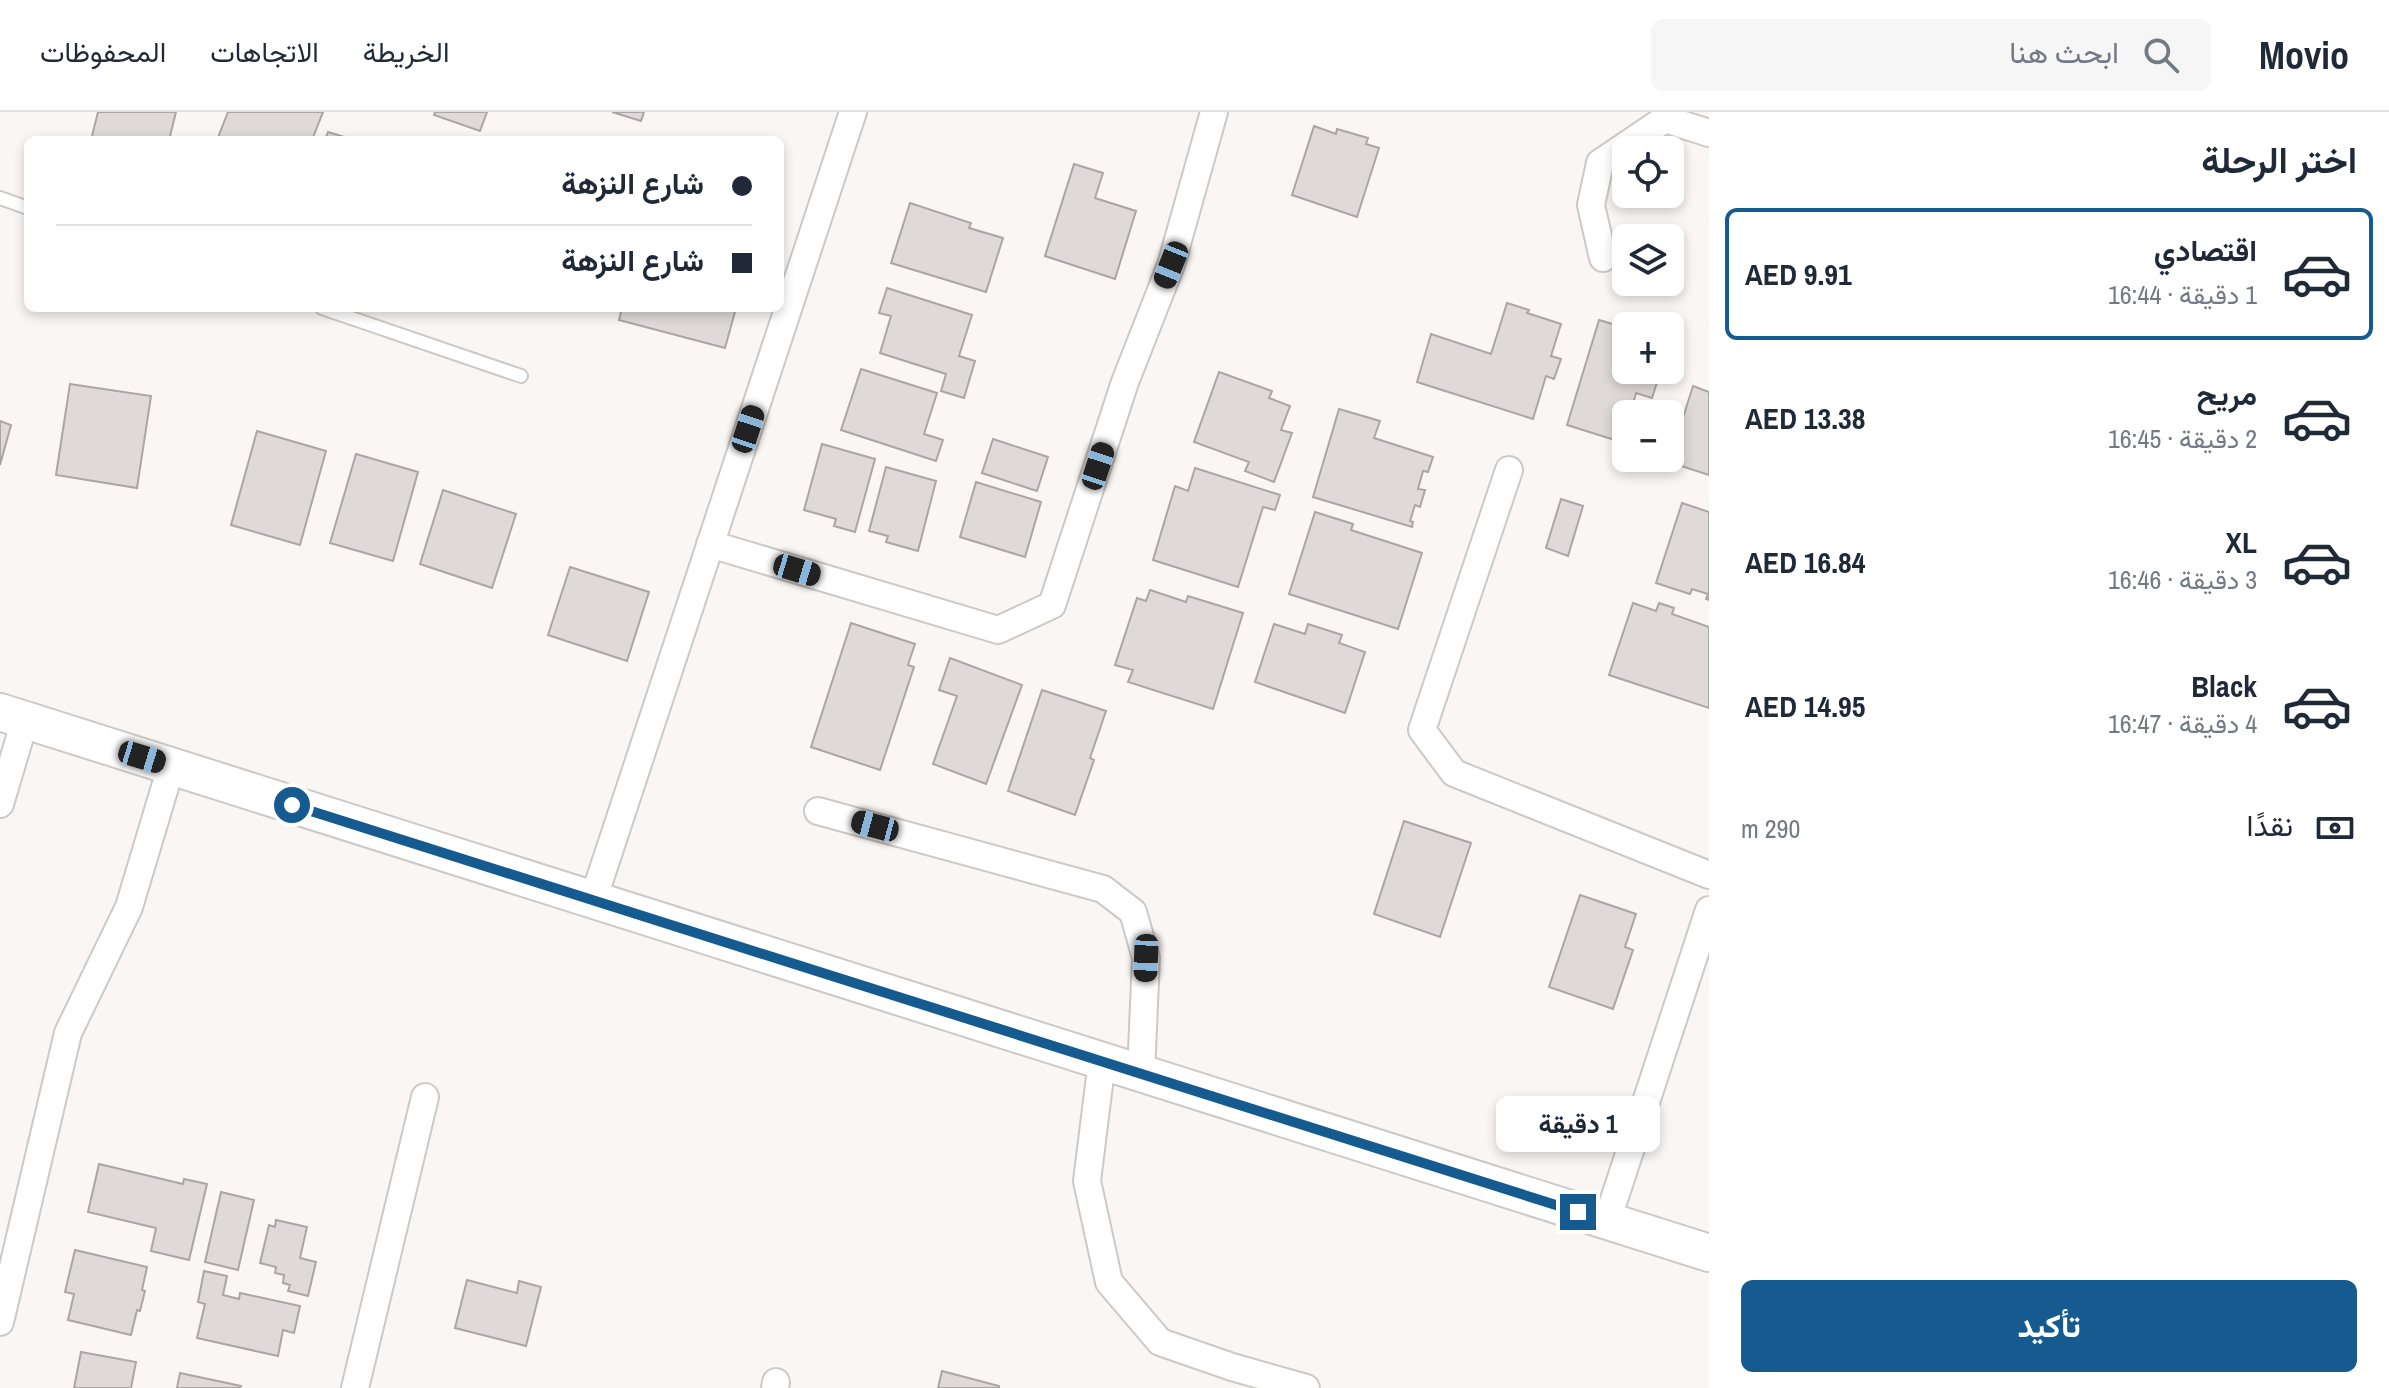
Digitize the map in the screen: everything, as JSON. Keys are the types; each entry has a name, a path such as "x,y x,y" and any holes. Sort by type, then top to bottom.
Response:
{"main road":[{"path":"12,716 1709,1253"}],"street":[{"path":"593,900 853,112"},
{"path":"710,544 998,630 1052,605 1125,382 1171,265 1213,112"},
{"path":"1603,258 1591,205 1600,163 1665,119 1709,133"},
{"path":"1509,470 1422,730 1454,773 1709,875"},
{"path":"0,804 12,716"},
{"path":"0,1322 68,1033 129,907 171,767"},
{"path":"818,811 1103,889 1133,912 1146,958 1141,1074"},
{"path":"1607,1221 1709,910"},
{"path":"1102,1061 1087,1181 1109,1282 1160,1342 1229,1378 1306,1388"},
{"path":"355,1388 425,1097"}],"lane":[{"path":"0,198 24,207"},
{"path":"334,312 521,376"}],"building":[{"path":"98,112 176,112 170,136 92,136"},
{"path":"228,112 323,112 314,136 219,136"},
{"path":"435,112 487,112 480,131 434,115"},
{"path":"612,112 644,112 641,121"},
{"path":"1314,126 1336,134 1337,129 1368,138 1366,144 1379,148 1357,217 1292,195"},
{"path":"1074,164 1103,173 1095,198 1136,211 1115,279 1045,256"},
{"path":"910,203 971,223 969,228 1003,238 986,292 891,263"},
{"path":"887,288 972,315 959,356 975,361 964,398 941,391 946,374 880,353 891,316 879,313"},
{"path":"1507,303 1561,324 1551,356 1561,359 1554,379 1546,376 1533,419 1417,382 1431,334 1491,354"},
{"path":"621,312 735,312 725,348 619,320"},
{"path":"1599,320 1612,324 1612,384 1656,384 1652,398 1636,393 1634,400 1612,400 1612,439 1567,425"},
{"path":"861,369 937,393 924,434 943,440 936,461 841,430"},
{"path":"1219,372 1272,391 1269,398 1290,406 1281,430 1292,433 1274,482 1245,471 1249,462 1194,442"},
{"path":"70,384 151,396 137,488 56,475"},
{"path":"1693,386 1709,392 1709,475 1684,467 1684,414"},
{"path":"1339,409 1380,421 1374,438 1433,457 1428,472 1423,471 1418,489 1425,490 1420,507 1415,505 1410,521 1413,522 1412,527 1313,497"},
{"path":"0,421 11,425 0,465"},
{"path":"257,431 326,451 300,545 231,525"},
{"path":"993,439 1048,457 1037,491 982,473"},
{"path":"822,444 875,459 855,532 834,526 836,519 804,510"},
{"path":"356,454 418,472 393,561 330,543"},
{"path":"886,467 936,481 918,551 886,542 888,536 869,531"},
{"path":"1195,468 1280,495 1275,510 1263,507 1238,587 1153,560 1175,486 1188,491"},
{"path":"976,482 1041,502 1025,557 960,537"},
{"path":"443,490 516,514 492,588 420,564"},
{"path":"1561,499 1583,506 1568,556 1546,548"},
{"path":"1682,503 1709,512 1709,600 1706,599 1708,594 1692,589 1690,594 1656,583"},
{"path":"1315,512 1353,524 1351,530 1422,553 1398,629 1289,594"},
{"path":"570,567 649,592 627,661 548,635"},
{"path":"1150,590 1186,602 1188,596 1243,613 1213,709 1128,682 1133,670 1115,665 1137,598 1146,601"},
{"path":"1633,603 1656,611 1659,603 1674,608 1672,614 1709,627 1709,708 1609,675"},
{"path":"851,623 915,644 908,665 914,667 880,770 811,747"},
{"path":"1274,624 1305,634 1308,624 1342,635 1339,643 1365,652 1345,713 1255,682"},
{"path":"950,658 1022,685 986,784 933,764 957,696 939,690"},
{"path":"1042,690 1106,711 1090,758 1094,760 1075,815 1008,791"},
{"path":"1404,821 1471,843 1440,937 1374,914"},
{"path":"1580,895 1636,914 1625,947 1633,950 1613,1009 1549,987"},
{"path":"99,1164 183,1184 184,1179 207,1184 189,1260 151,1251 156,1228 88,1212"},
{"path":"221,1192 254,1200 238,1270 205,1262"},
{"path":"276,1220 307,1227 300,1258 316,1262 308,1296 288,1291 290,1285 283,1283 284,1275 275,1273 276,1267 260,1263 269,1225 275,1227"},
{"path":"75,1250 147,1267 142,1290 145,1291 131,1335 68,1320 74,1294 65,1292"},
{"path":"204,1271 227,1276 223,1295 239,1299 240,1293 300,1306 294,1333 283,1330 278,1356 197,1338 205,1304 198,1302"},
{"path":"467,1280 517,1293 519,1281 541,1287 526,1346 455,1328"},
{"path":"81,1352 136,1362 131,1388 74,1388"},
{"path":"942,1371 999,1386 999,1388 938,1388"},
{"path":"180,1373 241,1386 177,1388"}],"route":[{"path":"292,805 1578,1212"}]}
